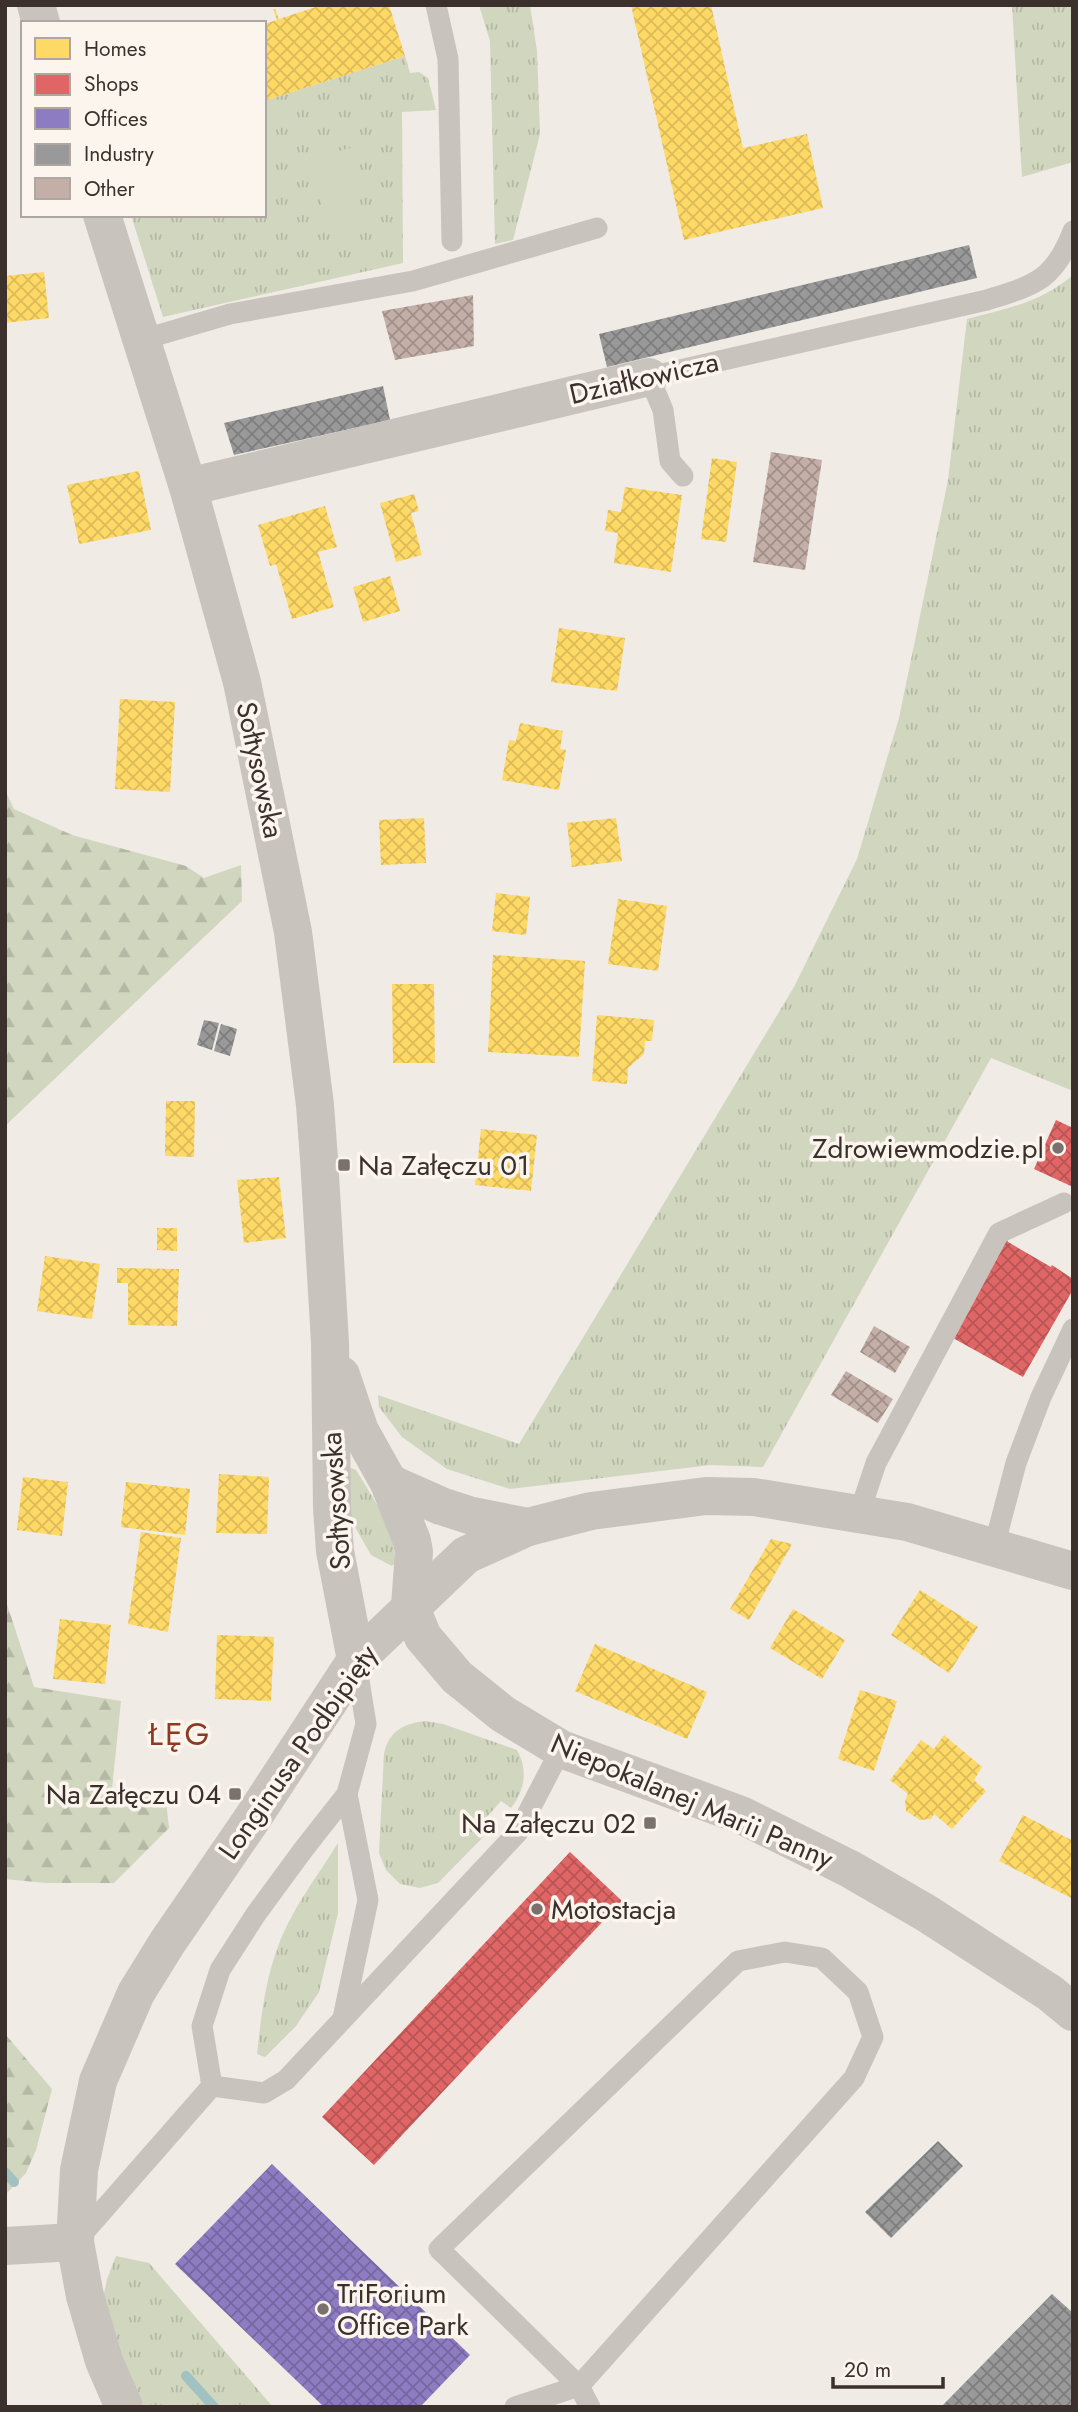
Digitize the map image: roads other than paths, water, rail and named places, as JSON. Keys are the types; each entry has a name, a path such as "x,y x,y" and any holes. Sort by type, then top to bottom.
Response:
{"street":[{"name":"Sołtysowska","path":"103,217 188,487 242,682 293,932 315,1105 330,1342 331,1508 334,1540 356,1660"},
{"name":"Działkowicza","path":"188,487 649,377"},
{"name":"Sołtysowska","path":"330,1342 360,1432 388,1483 414,1552 410,1606"},
{"name":"Sołtysowska","path":"388,1483 461,1513 528,1527"},
{"name":"Longinusa Podbipięty","path":"124,2407 104,2361 85,2296 75,2242 79,2170 98,2081 136,1993 356,1660 466,1555 528,1527 591,1511 706,1496 754,1497 907,1522 1073,1571"},
{"name":"Niepokalanej Marii Panny","path":"410,1606 422,1637 457,1677 503,1714 561,1749 741,1815 850,1869 926,1913 1050,1993 1073,2012"},
{"path":"5,2246 75,2242"}],"lane":[{"path":"436,5 448,60 452,241"},
{"path":"141,340 230,314 413,281 597,228"},
{"name":"Działkowicza","path":"649,377 987,300 1032,285 1047,274 1060,258 1073,231"},
{"path":"649,377 663,411 670,461 683,476"},
{"path":"859,1514 876,1463 999,1233 1064,1203"},
{"path":"994,1547 1017,1463 1041,1397 1073,1329"},
{"path":"212,2086 202,2026 220,1970 264,1903 347,1794 366,1724 356,1660"},
{"path":"212,2086 264,2093 286,2080 518,1832 561,1749"},
{"path":"343,2018 368,1900 347,1794"},
{"path":"515,2407 579,2386 854,2078 873,2037 858,1992 822,1958 785,1952 738,1961 439,2249 579,2386 590,2407"},
{"path":"75,2242 212,2086"}],"waterway":[{"path":"5,2172 14,2182"},
{"path":"186,2376 214,2407"}],"place":[{"name":"Zdrowiewmodzie.pl","path":"1058,1148"},
{"name":"Na Załęczu 01","path":"344,1165"},
{"name":"Na Załęczu 04","path":"235,1794"},
{"name":"Na Załęczu 02","path":"650,1823"},
{"name":"Motostacja","path":"537,1909"},
{"name":"TriForium Office Park","path":"323,2309"}],"district":[{"name":"ŁĘG","path":"180,1734"}]}
